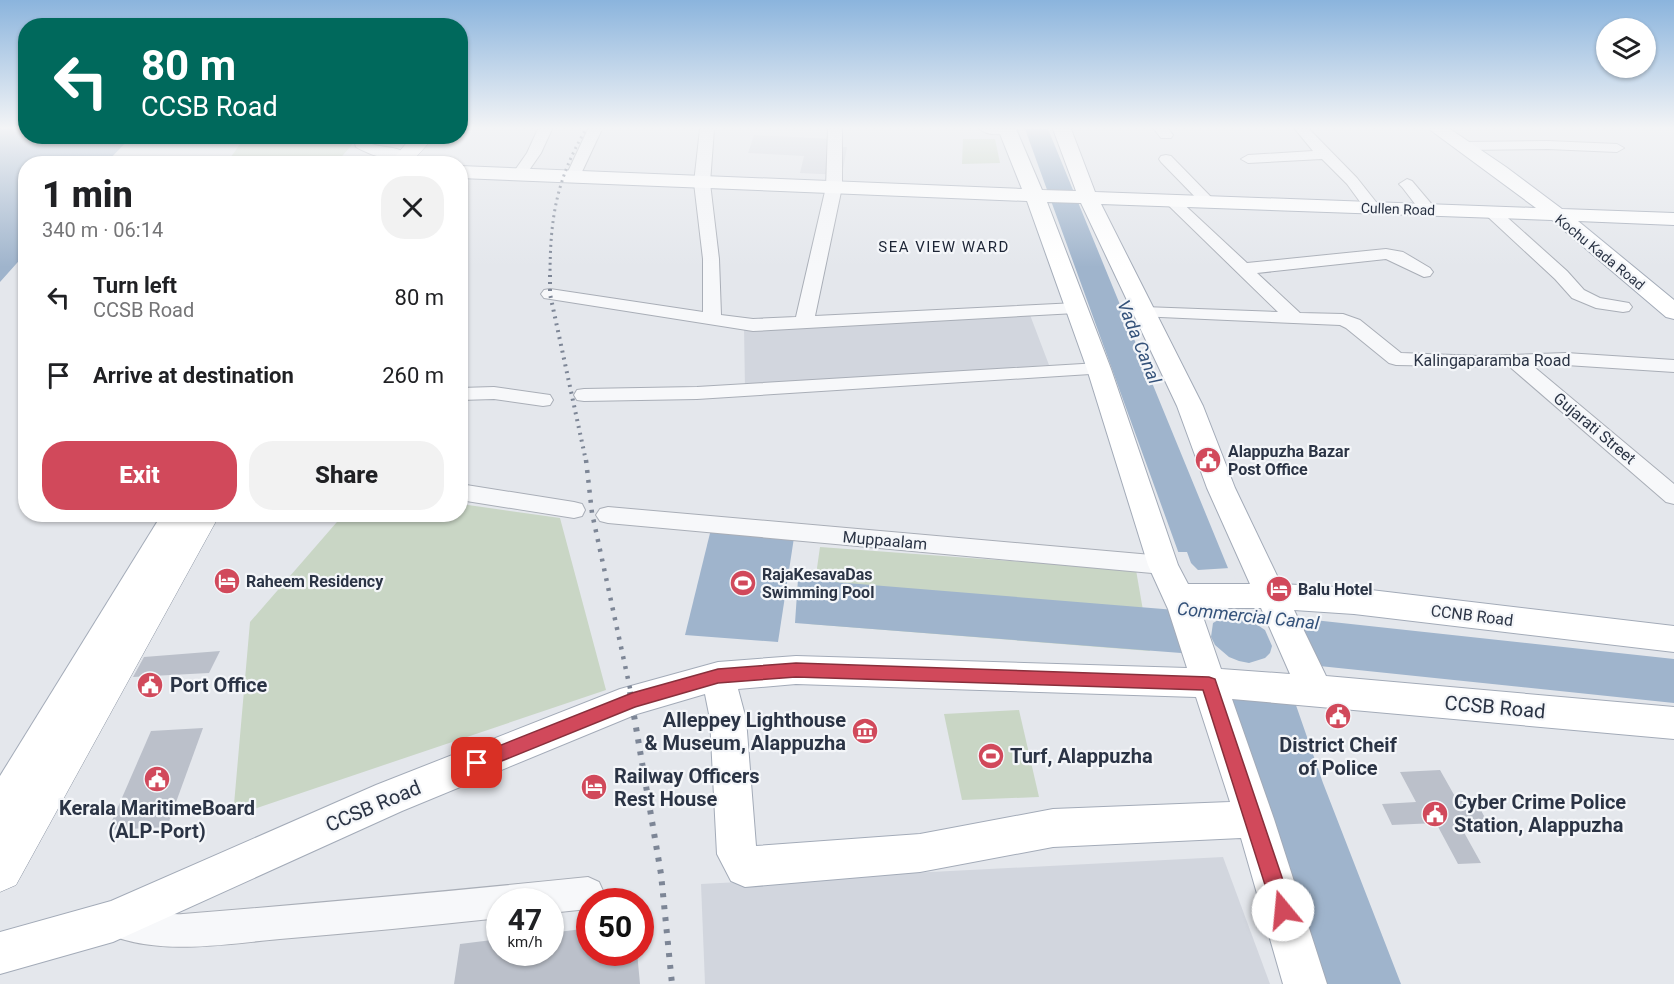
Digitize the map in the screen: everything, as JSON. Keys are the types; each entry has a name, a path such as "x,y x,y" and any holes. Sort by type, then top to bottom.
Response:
{"highway":[{"path":"0,869 198,522"}],"main road":[{"path":"554,175 1038,196"},
{"path":"1028,175 1038,196 1099,369 1163,565 1185,600 1305,984"},
{"path":"1079,175 1087,198 1190,406 1268,604 1304,682"},
{"name":"Kochu Kada Road","path":"1503,175 1674,312"},
{"name":"Cullen Road","path":"1038,196 1674,219"},
{"path":"0,811 172,522"},
{"name":"CCNB Road","path":"1185,600 1268,604 1354,601 1674,639"},
{"name":"CCSB Road","path":"0,953 113,921 400,794 632,700 718,676 796,670 1208,674 1304,682 1674,723"},
{"path":"718,676 728,719 737,854 745,867 920,853 1053,828 1255,819"}],"street":[{"path":"703,175 711,259 712,319"},
{"path":"804,323 834,187 834,175"},
{"path":"1182,175 1207,201"},
{"path":"1345,175 1372,207"},
{"path":"1407,184 1428,210"},
{"path":"1171,200 1294,318"},
{"path":"1493,213 1578,294 1596,303 1623,307"},
{"path":"1243,268 1386,254 1397,256 1424,272"},
{"path":"550,294 753,325 1076,308"},
{"name":"Kalingaparamba Road","path":"1144,312 1349,322 1396,359 1446,362 1585,360 1674,366"},
{"name":"Gujarati Street","path":"1515,361 1674,496"},
{"path":"584,395 697,393 1099,369"},
{"path":"468,394 494,393 543,400"},
{"path":"468,493 574,510"},
{"name":"Muppaalam","path":"608,514 1163,565"},
{"path":"113,921 175,931 486,904"}],"shaded area":[{"path":"1027,307 1049,365 745,389 744,326 866,313 999,311"},
{"path":"1223,857 1270,984 705,984 701,884"}],"green space":[{"path":"468,505 560,518 606,690 233,816 250,622 337,522 468,522"},
{"path":"820,547 1136,570 1150,651 809,624"},
{"name":"Turf, Alappuzha","path":"1019,710 1039,797 962,800 944,714"}],"water":[{"path":"0,175 18,175 18,262 0,282"},
{"name":"Commercial Canal","path":"1042,175 1067,175 1237,590 1249,613 1674,659 1674,703 1281,662 1323,783 1401,984 1321,984 1207,655 795,623 798,579 1200,612"},
{"name":"RajaKesavaDas Swimming Pool","path":"712,525 795,531 778,642 685,635"}],"pier":[{"path":"1175,552 1187,552 1191,563 1198,570 1230,568 1251,611 1291,614 1316,668 1285,665 1298,703 1230,698","holes":["1227,615 1247,618 1265,630 1272,646 1265,658 1249,663 1229,657 1215,645 1211,637 1213,623"]}],"building":[{"path":"220,651 209,673 133,677 144,657"},
{"name":"Kerala MaritimeBoard (ALP-Port)","path":"203,728 167,827 108,830 151,731"},
{"name":"Cyber Crime Police Station, Alappuzha","path":"1440,770 1457,800 1478,805 1489,825 1461,827 1481,863 1458,864 1436,823 1392,825 1382,804 1416,802 1400,772"},
{"path":"576,930 576,966 638,966 640,984 454,984 460,944 486,941 486,966 564,966 564,931"}],"railway":[{"path":"550,277 553,218 564,175"},
{"path":"550,277 550,294 586,461"},
{"path":"586,460 592,513 631,693"},
{"path":"630,692 661,874 672,984"}],"place":[{"name":"Alappuzha Bazar Post Office","path":"1208,460"},
{"name":"Raheem Residency","path":"227,581"},
{"name":"RajaKesavaDas Swimming Pool","path":"743,583"},
{"name":"Balu Hotel","path":"1279,589"},
{"name":"Port Office","path":"150,685"},
{"name":"District Cheif of Police","path":"1338,716"},
{"name":"Alleppey Lighthouse & Museum, Alappuzha","path":"865,731"},
{"name":"Turf, Alappuzha","path":"991,756"},
{"name":"Kerala MaritimeBoard (ALP-Port)","path":"157,779"},
{"name":"Railway Officers Rest House","path":"594,787"},
{"name":"Cyber Crime Police Station, Alappuzha","path":"1435,814"}],"district":[{"name":"SEA VIEW WARD","path":"944,247"}],"route":[{"path":"477,763 632,700 718,676 796,670 1209,684 1283,910"}],"water label":[{"name":"Vada Canal","path":"1139,342"}]}
